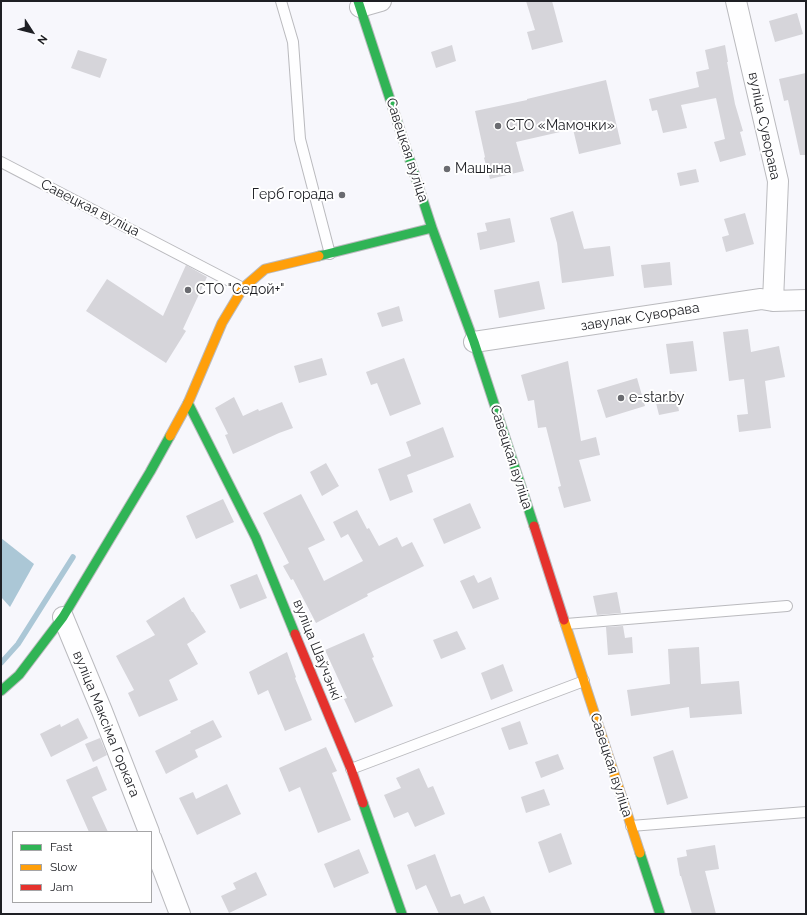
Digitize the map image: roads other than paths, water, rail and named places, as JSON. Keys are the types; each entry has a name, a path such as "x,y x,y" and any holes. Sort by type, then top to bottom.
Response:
{"street":[{"path":"359,4 381,1"},
{"name":"вуліца Суворава","path":"736,1 778,181 773,301"},
{"name":"Савецкая вуліца","path":"359,4 432,228 474,342 660,914"},
{"path":"1,691 19,675 64,617 150,472 188,403 222,323 243,288 265,269 432,228"},
{"name":"завулак Суворава","path":"474,342 761,299 773,301 806,300"},
{"name":"вуліца Шаўчэнкі","path":"188,403 256,538 351,769 402,914"},
{"name":"вуліца Максіма Горкага","path":"64,617 148,831"},
{"path":"152,841 180,914"}],"lane":[{"path":"281,1 293,42 300,140 330,254"},
{"name":"Савецкая вуліца","path":"1,162 243,288"},
{"path":"566,624 787,606"},
{"path":"351,769 584,681"},
{"path":"631,826 806,812"}],"water":[{"path":"1,538 34,564 10,607 1,597"}],"waterway":[{"path":"1,663 18,644 73,557"}],"place":[{"name":"СТО «Мамочки»","path":"498,126"},
{"name":"Машына","path":"447,169"},
{"name":"Герб горада","path":"342,195"},
{"name":"СТО \"Седой+\"","path":"188,290"},
{"name":"e-star.by","path":"621,398"}]}
